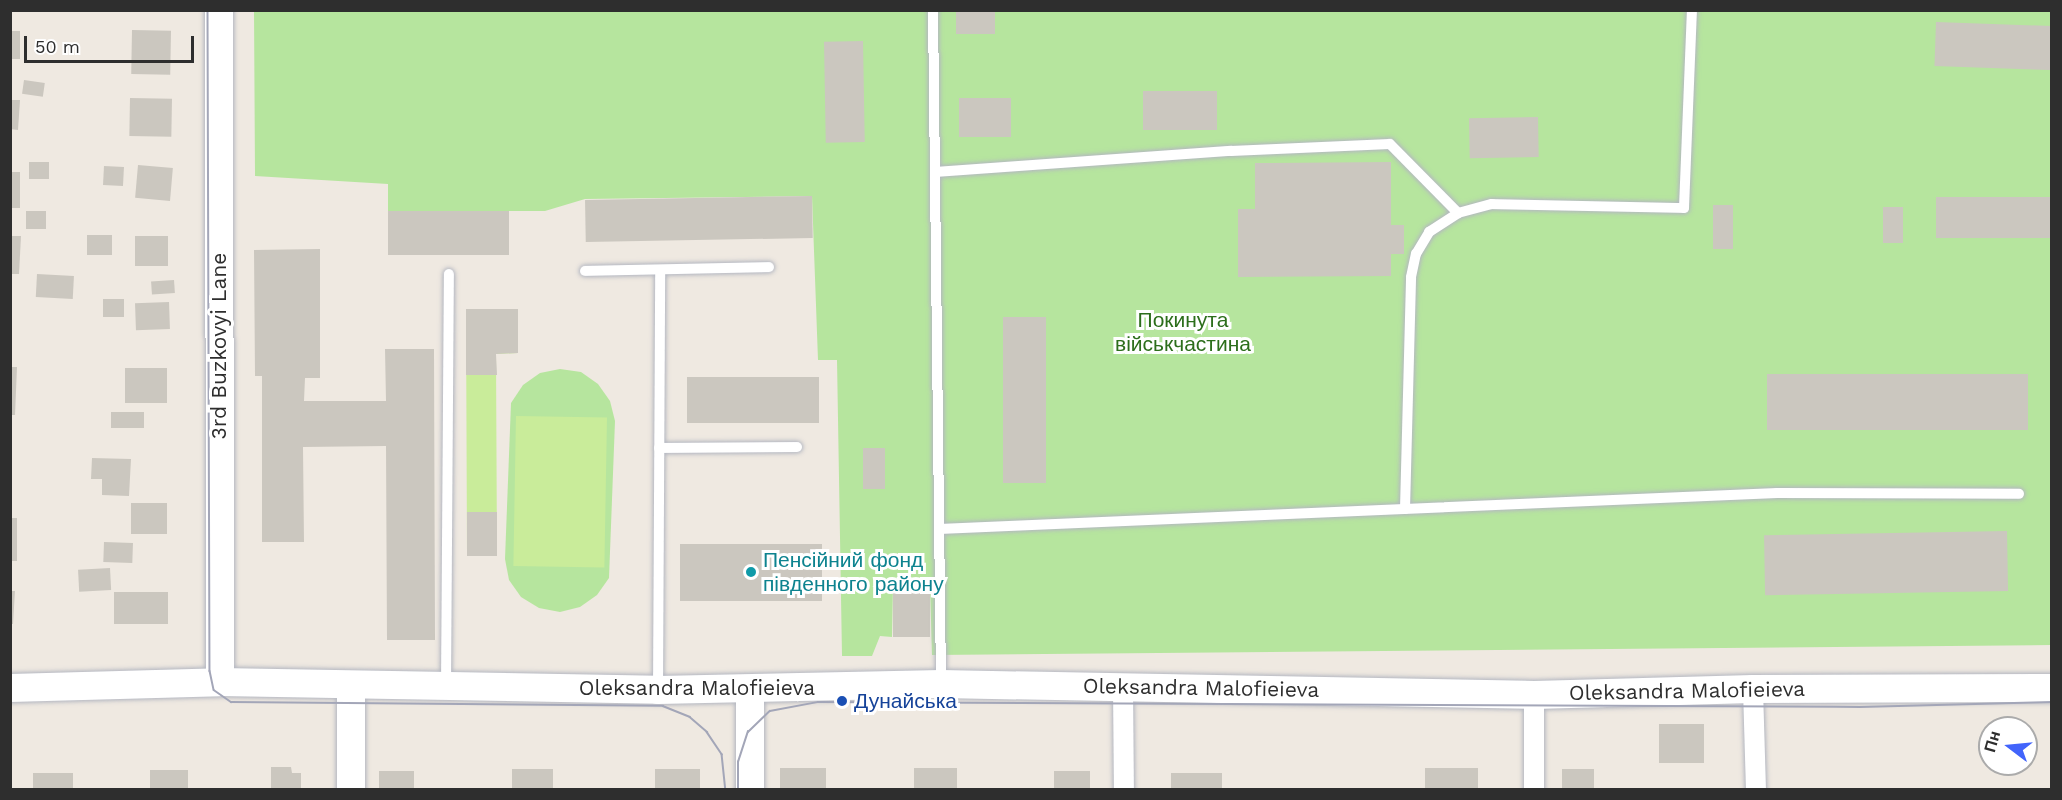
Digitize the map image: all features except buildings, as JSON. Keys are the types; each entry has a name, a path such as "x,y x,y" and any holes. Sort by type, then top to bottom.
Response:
{"street":[{"name":"3rd Buzkovyi Lane","path":"219,10 220,682"},
{"name":"Oleksandra Malofieieva","path":"220,682 658,690 941,684 1123,685 1534,695 1753,689 2052,688"},
{"path":"10,688 220,682"},
{"path":"1123,685 1124,789"},
{"path":"351,686 351,789"},
{"path":"750,689 750,789"},
{"path":"1753,689 1756,789"},
{"path":"1534,695 1534,789"}],"lane":[{"path":"933,10 941,684"},
{"path":"1405,509 1412,277 1416,254 1429,232 1458,213 1492,204 1684,208 1692,10"},
{"path":"935,172 1230,151 1390,144 1458,213"},
{"path":"585,270 660,271 769,267"},
{"path":"658,690 660,271"},
{"path":"446,686 449,274"},
{"path":"659,448 797,447"},
{"path":"939,529 1777,494 2019,494"}],"green space":[{"name":"Покинута військчастина","path":"254,11 2051,11 2051,645 932,655 930,585 893,585 892,637 880,636 872,656 842,656 837,360 818,360 812,196 585,199 545,211 388,211 388,184 255,176"},
{"path":"466,309 518,309 518,353 496,354 497,556 467,556"},
{"path":"560,369 581,372 598,384 610,401 615,421 609,578 597,595 580,607 560,612 539,608 521,597 509,580 505,559 511,403 523,385 540,373"},
{"path":"516,416 607,418 604,568 513,566"}],"tram line":[{"path":"208,10 210,671 214,690 231,702 663,706 690,717 707,732 722,754 726,790"},
{"path":"738,790 738,762 748,732 770,711 818,702 1860,707 2052,702"}],"place":[{"name":"Пенсійний фонд південного району","path":"751,572"},
{"name":"Дунайська","path":"842,701"}]}
